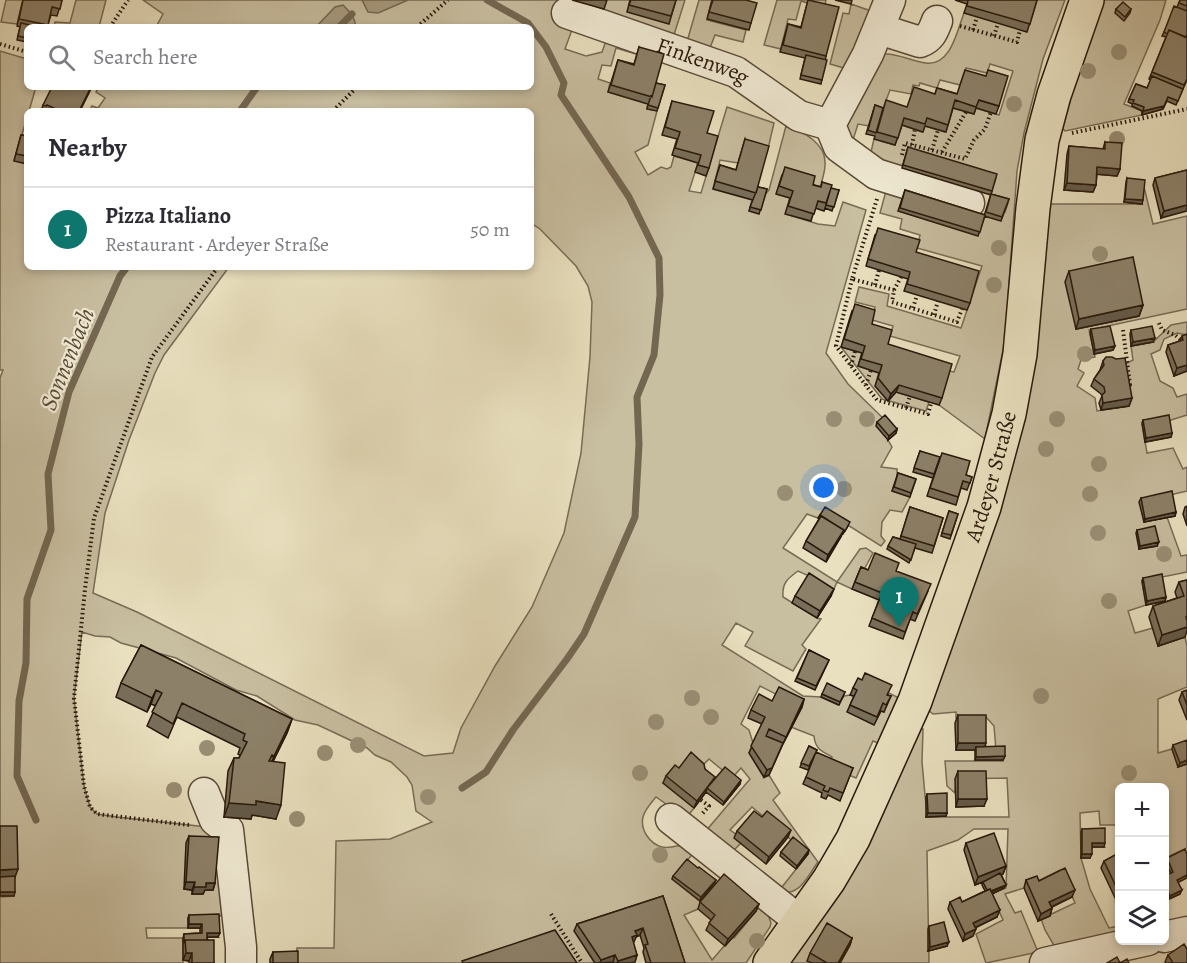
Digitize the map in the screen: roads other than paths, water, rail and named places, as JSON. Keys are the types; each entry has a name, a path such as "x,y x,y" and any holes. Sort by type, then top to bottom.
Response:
{"main road":[{"name":"Ardeyer Straße","path":"770,963 801,922 853,838 915,701 984,507 1009,414 1020,354 1042,140 1054,95 1087,0"}],"street":[{"path":"890,0 868,54 830,125 839,147 876,174 969,203"},
{"name":"Finkenweg","path":"567,13 735,72 799,116 830,125"},
{"path":"879,29 920,42 927,40 937,21"},
{"path":"204,793 215,820 228,830 241,963"},
{"path":"670,819 801,922"},
{"path":"1169,936 1187,932"},
{"path":"1045,963 1126,945"}],"waterway":[{"path":"487,0 529,24"},
{"name":"Sonnenbach","path":"342,24 352,14"},
{"path":"462,788 486,772 513,730 584,634 635,517 639,444 637,397 654,355 660,295 659,258 629,197 561,95 564,83 546,47 534,31"},
{"name":"Sonnenbach","path":"242,108 255,90"},
{"name":"Sonnenbach","path":"36,820 17,776 19,701 26,663 27,599 51,530 48,474 69,392 125,270"}],"place":[{"name":"Pizza Italiano","path":"899,627"}]}
